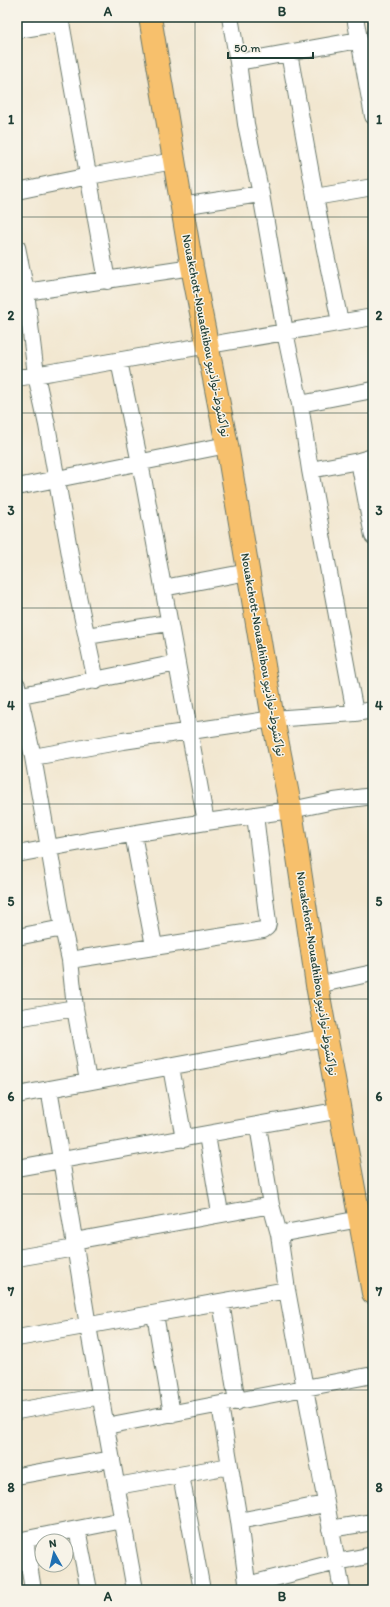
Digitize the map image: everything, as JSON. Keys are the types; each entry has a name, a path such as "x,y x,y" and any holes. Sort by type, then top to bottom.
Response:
{"highway":[{"name":"Nouakchott-Nouadhibou نواكشوط-نواذيبو","path":"150,17 192,268 227,445 273,719 291,810 317,985 360,1219 370,1261 373,1293"}],"street":[{"path":"230,17 238,62 246,124 284,332 300,404 310,470 355,713"},
{"path":"356,17 373,116"},
{"path":"17,30 60,20 107,281"},
{"path":"238,62 359,40"},
{"path":"289,53 315,197 340,322"},
{"path":"17,191 89,176 174,161"},
{"path":"315,197 373,186"},
{"path":"181,206 260,194"},
{"path":"17,247 26,292 36,375 74,577 96,681"},
{"path":"26,292 192,268"},
{"path":"17,378 373,317"},
{"path":"119,361 140,464 168,623 190,731 206,822"},
{"path":"300,404 373,390"},
{"path":"17,487 140,464 227,445"},
{"path":"310,470 366,459 373,536"},
{"path":"163,588 248,572"},
{"path":"87,636 168,623"},
{"path":"88,1081 74,1008 70,960 33,757 18,692 96,681 177,663"},
{"path":"33,757 273,719 355,713 373,710"},
{"path":"17,854 206,822 291,810 334,801 373,797"},
{"path":"70,960 263,930 267,927 268,923 255,815"},
{"path":"133,834 154,946"},
{"path":"17,937 63,928"},
{"path":"317,985 373,973"},
{"path":"17,1018 74,1008"},
{"path":"17,1095 327,1038"},
{"path":"171,1067 184,1139"},
{"path":"48,1089 135,1590"},
{"path":"17,1168 341,1110"},
{"path":"258,1126 271,1205 279,1234 287,1290 325,1504 342,1590"},
{"path":"207,1135 220,1213"},
{"path":"17,1258 220,1213 271,1205"},
{"path":"279,1234 360,1219"},
{"path":"17,1338 287,1290"},
{"path":"221,1302 236,1402"},
{"path":"155,1314 172,1414"},
{"path":"106,1426 220,1406 290,1392 305,1387 373,1375"},
{"path":"17,1411 101,1396"},
{"path":"220,1406 239,1521 248,1588 337,1562 373,1555"},
{"path":"17,1476 112,1459"},
{"path":"117,1486 230,1466"},
{"path":"181,1475 202,1590"},
{"path":"239,1521 325,1504"},
{"path":"33,1590 21,1540 123,1520"},
{"path":"330,1529 373,1522"},
{"path":"77,1529 88,1590"}]}
